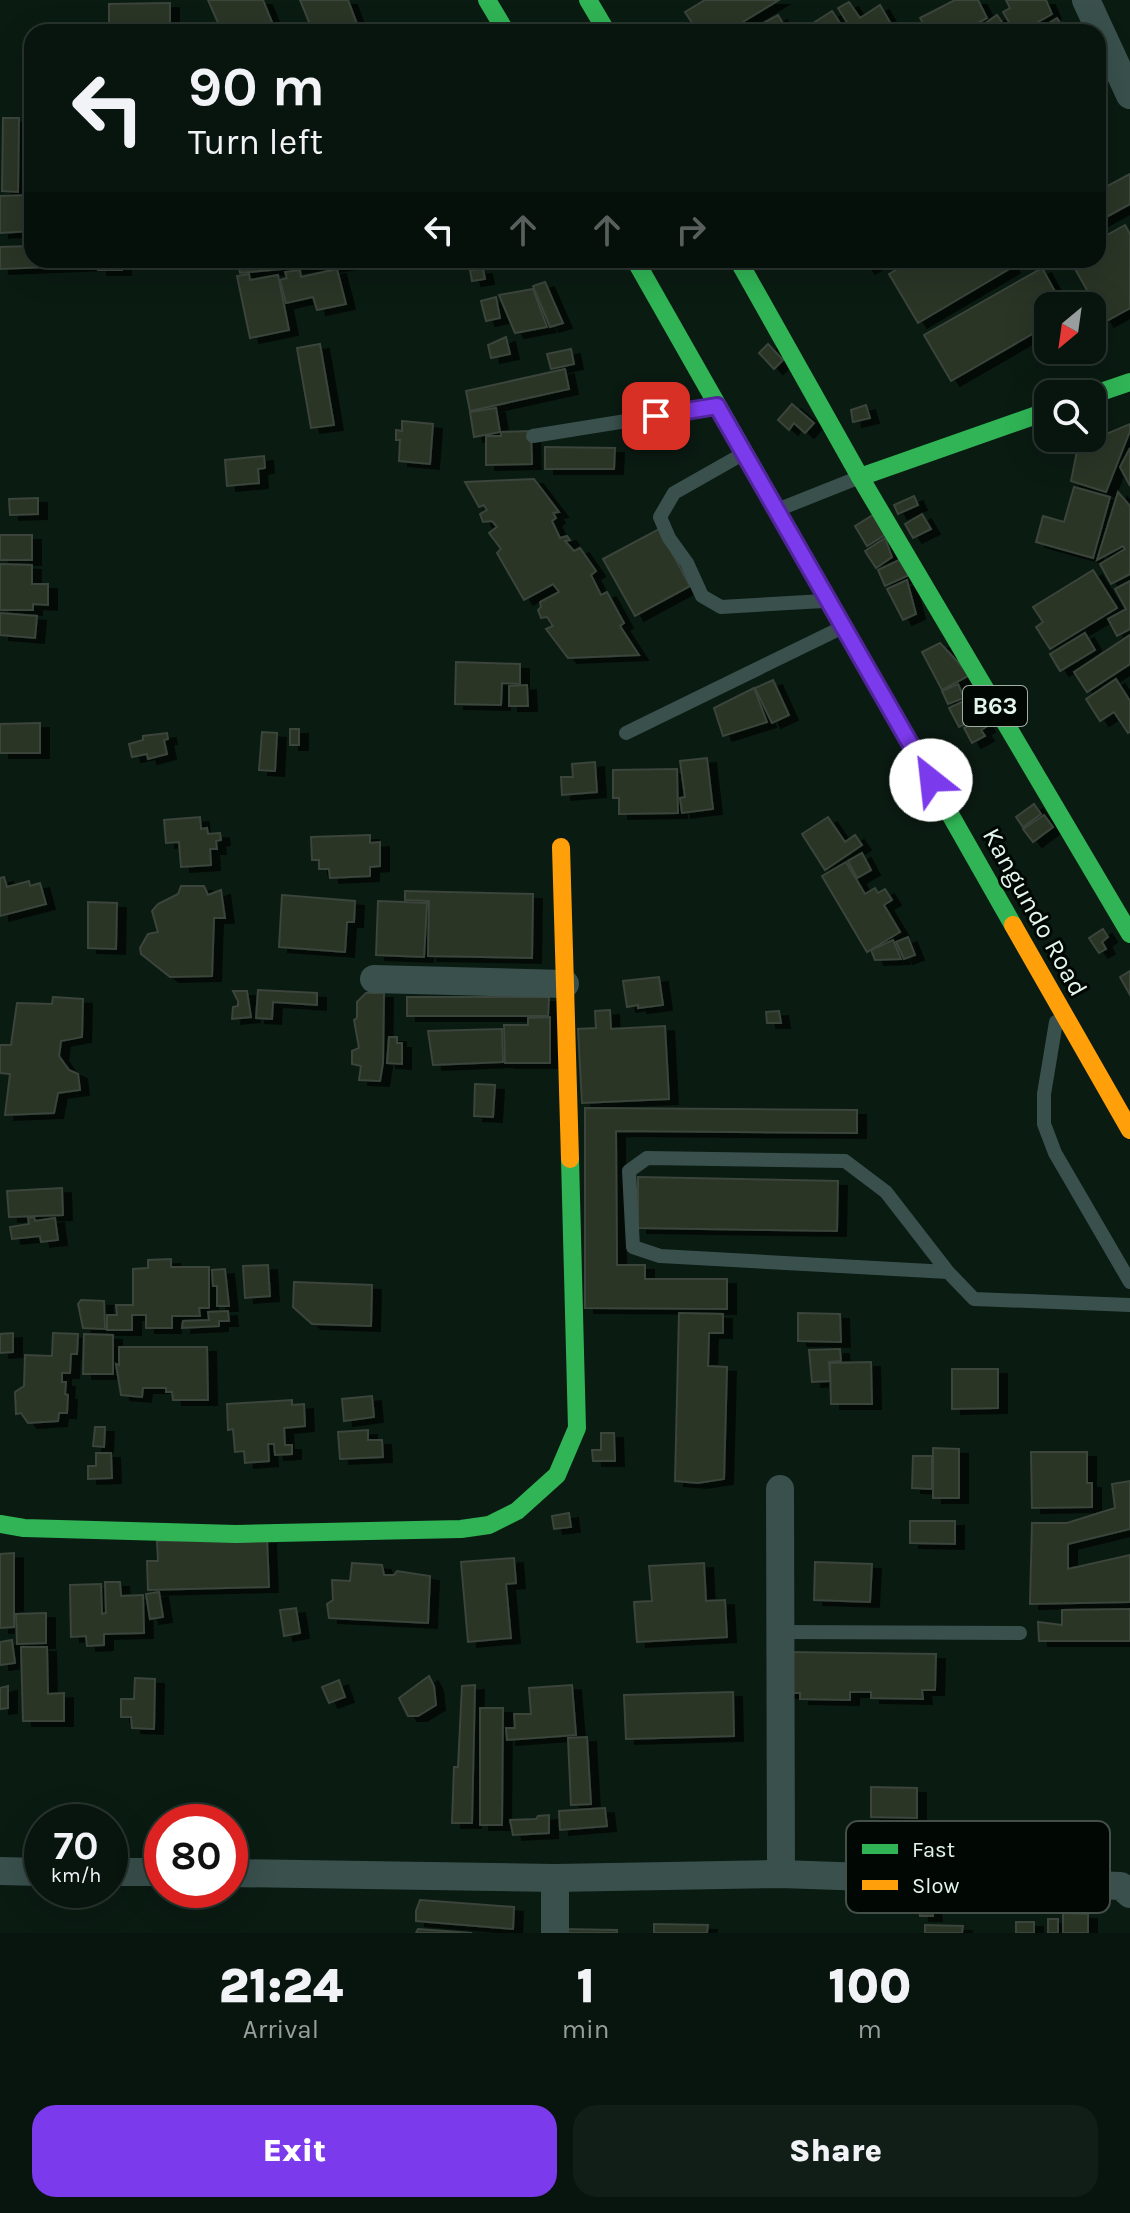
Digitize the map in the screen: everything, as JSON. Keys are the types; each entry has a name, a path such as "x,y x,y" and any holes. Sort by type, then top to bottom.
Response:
{"main road":[{"path":"487,0 501,24"},
{"path":"588,0 602,24"},
{"name":"Kangundo Road","path":"639,268 1130,1130"},
{"name":"B63","path":"742,268 860,477 1130,934"},
{"path":"1106,390 1130,382"},
{"path":"860,477 1034,416"},
{"path":"0,1524 24,1528 236,1534 461,1529 489,1525 517,1511 557,1475 577,1428 561,847"}],"street":[{"path":"1086,0 1097,24"},
{"path":"1106,43 1130,95"},
{"path":"374,979 565,984"},
{"path":"780,1489 781,1874"},
{"path":"0,1871 24,1872"},
{"path":"248,1873 555,1878 781,1874 846,1876"},
{"path":"555,1878 555,1933"},
{"path":"1110,1886 1121,1886 1130,1894"}],"lane":[{"path":"533,436 717,406"},
{"path":"744,453 674,493 660,517 669,538 687,563 702,596 721,607 828,601"},
{"path":"778,510 860,477"},
{"path":"626,733 845,626"},
{"path":"1059,1007 1044,1094 1044,1124 1055,1153 1130,1282"},
{"path":"948,1272 660,1256 633,1247 629,1171 647,1158 845,1161 886,1192 948,1272 974,1299 1130,1305"},
{"path":"780,1632 1020,1633"}],"building":[{"path":"208,0 263,0 273,24 218,24"},
{"path":"300,0 348,0 357,24 310,24"},
{"path":"705,0 779,0 739,24 693,24 685,12"},
{"path":"955,0 978,0 987,18 976,24 923,24 920,18"},
{"path":"1006,0 1046,0 1052,14 1034,24 1010,24 1003,12 1010,8"},
{"path":"849,2 860,18 880,5 891,24 848,24 838,8"},
{"path":"170,3 170,24 109,24 109,4"},
{"path":"832,11 841,24 812,24"},
{"path":"778,15 783,24 762,24"},
{"path":"997,15 1003,24 984,24"},
{"path":"1057,18 1061,24 1047,24"},
{"path":"3,118 19,118 18,192 2,191"},
{"path":"1130,174 1130,204 1106,217 1106,187"},
{"path":"24,195 24,232 0,233 0,196"},
{"path":"1125,225 1130,234 1130,308 1106,321 1106,292 1088,292 1075,268 1106,268 1106,236"},
{"path":"24,246 24,268 0,269 0,247"},
{"path":"98,268 122,268 122,270"},
{"path":"239,268 282,269 240,273"},
{"path":"899,268 1011,268 918,323 889,274"},
{"path":"1042,268 1055,292 1034,292 1034,333 951,381 924,335"},
{"path":"337,269 346,304 317,310 313,297 286,303 280,280 287,278 285,272 300,270 301,277"},
{"path":"483,269 485,279 472,281 470,270"},
{"path":"249,274 250,280 278,275 289,330 250,338 237,276"},
{"path":"545,282 563,323 550,327 533,286"},
{"path":"533,289 547,327 515,333 499,295"},
{"path":"496,297 500,318 486,321 481,301"},
{"path":"506,337 510,354 491,358 488,345"},
{"path":"320,344 334,425 311,428 297,348"},
{"path":"768,344 783,360 774,369 759,353"},
{"path":"571,349 574,364 551,369 547,354"},
{"path":"565,369 569,389 470,411 466,391"},
{"path":"792,404 814,423 805,433 794,423 789,430 778,420"},
{"path":"866,405 870,418 853,422 851,410"},
{"path":"496,408 500,432 474,437 470,412"},
{"path":"402,421 433,424 430,464 399,461 400,440 396,440 396,430 402,431"},
{"path":"1130,424 1106,492 1071,481 1077,452 1106,452 1106,434"},
{"path":"531,431 532,464 486,465 486,436"},
{"path":"545,447 615,448 614,469 545,469"},
{"path":"1130,448 1130,486 1120,467"},
{"path":"264,456 265,468 258,469 259,483 227,486 225,460"},
{"path":"534,479 559,512 553,513 556,518 552,521 560,538 567,536 570,540 565,541 574,551 580,548 596,571 591,575 601,595 607,592 624,623 620,626 639,655 568,658 546,629 553,626 547,617 541,618 538,610 540,602 559,592 553,584 524,600 497,553 501,549 489,533 497,527 492,521 483,522 480,514 487,510 484,505 479,507 465,482"},
{"path":"1074,487 1110,497 1093,558 1036,542 1043,516 1064,522"},
{"path":"1118,492 1130,506 1130,574 1111,584 1100,564 1125,549 1123,546 1097,560"},
{"path":"914,496 918,505 898,514 894,505"},
{"path":"38,498 38,514 10,515 9,499"},
{"path":"922,514 931,529 913,538 905,524"},
{"path":"873,515 885,535 867,546 855,526"},
{"path":"659,529 690,586 635,616 603,559"},
{"path":"0,535 32,535 32,560 0,560"},
{"path":"885,538 892,557 876,568 865,551"},
{"path":"901,559 909,575 885,586 878,570"},
{"path":"0,564 32,565 32,584 48,584 48,605 33,604 33,610 0,610"},
{"path":"1093,570 1117,608 1050,649 1036,627 1043,622 1033,607"},
{"path":"907,580 916,614 903,620 887,589"},
{"path":"1130,581 1130,629 1117,636 1108,619 1126,609 1115,589"},
{"path":"0,613 37,616 35,638 0,635"},
{"path":"1085,633 1095,650 1060,671 1050,654"},
{"path":"1130,635 1130,664 1087,692 1074,672"},
{"path":"940,643 970,675 942,690 922,652"},
{"path":"456,662 520,664 520,684 502,683 501,705 455,704"},
{"path":"1116,679 1130,701 1128,733 1114,712 1100,721 1086,699"},
{"path":"773,680 789,715 772,723 755,688"},
{"path":"958,684 964,698 948,704 942,691"},
{"path":"527,685 528,706 509,706 509,686"},
{"path":"754,688 767,722 723,736 714,708"},
{"path":"966,700 975,719 959,727 949,708"},
{"path":"981,719 986,727 981,730 985,736 972,743 964,728"},
{"path":"40,723 40,753 0,753 0,724"},
{"path":"290,729 299,729 299,745 290,745"},
{"path":"262,732 277,733 275,771 259,770"},
{"path":"167,733 168,739 164,740 167,754 148,759 147,754 132,757 129,744 143,740 143,736"},
{"path":"707,758 713,809 682,813 680,798 685,797 680,761"},
{"path":"595,762 597,792 562,795 561,777 573,777 572,764"},
{"path":"677,769 678,813 619,814 619,798 613,798 613,770"},
{"path":"1034,804 1041,814 1023,827 1016,817"},
{"path":"1044,815 1053,827 1033,842 1023,829"},
{"path":"200,817 201,829 207,828 208,834 220,833 221,840 216,841 217,849 210,849 211,865 181,867 179,842 166,843 164,820"},
{"path":"828,817 845,842 855,835 862,845 825,870 802,834"},
{"path":"370,835 370,843 380,842 380,866 370,867 370,876 330,878 329,869 319,869 319,860 312,860 311,837"},
{"path":"862,853 871,870 857,878 848,861"},
{"path":"846,862 865,894 875,888 878,893 885,889 892,900 884,905 900,932 867,952 822,876"},
{"path":"4,877 7,887 29,881 30,886 40,883 46,904 0,916 0,878"},
{"path":"181,886 204,886 208,895 221,890 225,918 214,918 212,976 170,977 141,954 140,948 148,934 158,932 152,911 158,904 178,894"},
{"path":"405,891 533,894 532,958 428,956 429,901 405,900"},
{"path":"282,895 355,901 354,922 347,922 345,952 279,947"},
{"path":"378,901 427,903 424,957 376,955"},
{"path":"88,902 117,903 116,949 88,948"},
{"path":"1103,929 1108,937 1102,942 1106,949 1099,953 1089,938"},
{"path":"908,937 915,955 904,959 896,942"},
{"path":"893,940 901,959 875,960 871,950"},
{"path":"1130,971 1130,995 1120,977"},
{"path":"659,977 663,1005 627,1007 623,981"},
{"path":"258,990 317,993 317,1005 273,1002 272,1019 256,1018"},
{"path":"233,991 247,991 251,1017 232,1019 233,1007 238,1006"},
{"path":"366,993 384,993 380,1081 359,1080 361,1066 352,1064 352,1051 359,1048 354,1020 357,1018 357,1002"},
{"path":"53,997 83,999 82,1037 61,1041 59,1056 69,1070 78,1074 80,1090 58,1093 54,1113 5,1115 10,1074 0,1073 0,1045 11,1045 17,1003 52,1004"},
{"path":"407,997 549,997 548,1016 407,1016"},
{"path":"610,1010 611,1029 665,1026 669,1099 582,1103 578,1029 596,1028 595,1011"},
{"path":"779,1011 781,1023 767,1023 766,1012"},
{"path":"550,1017 550,1063 505,1063 504,1025 528,1025 528,1018"},
{"path":"502,1029 503,1062 433,1065 428,1031"},
{"path":"389,1037 397,1037 397,1043 402,1043 402,1064 387,1063"},
{"path":"475,1084 495,1085 493,1117 474,1116"},
{"path":"585,1108 857,1110 857,1133 616,1131 617,1265 645,1265 645,1279 727,1279 727,1309 585,1308"},
{"path":"638,1177 838,1181 837,1231 638,1228"},
{"path":"62,1188 63,1215 9,1217 7,1191"},
{"path":"34,1217 35,1221 55,1218 58,1240 41,1242 40,1236 12,1239 10,1227 29,1224 28,1218"},
{"path":"171,1259 171,1267 209,1267 209,1308 199,1308 200,1316 172,1316 172,1328 146,1328 146,1315 132,1315 132,1330 107,1330 107,1315 117,1315 116,1305 133,1305 133,1269 148,1268 148,1260"},
{"path":"268,1265 270,1296 245,1298 243,1266"},
{"path":"225,1269 229,1306 217,1306 217,1286 213,1286 212,1270"},
{"path":"294,1282 372,1285 371,1326 312,1324 293,1307"},
{"path":"81,1300 104,1301 105,1329 83,1328 78,1304"},
{"path":"228,1311 229,1321 219,1321 219,1326 182,1328 183,1321 209,1320 208,1312"},
{"path":"679,1313 723,1314 723,1333 709,1333 708,1366 727,1367 724,1479 698,1483 675,1481"},
{"path":"798,1313 840,1314 841,1342 798,1341"},
{"path":"13,1333 13,1352 0,1353 0,1334"},
{"path":"53,1333 78,1334 77,1354 71,1354 70,1373 62,1373 62,1382 66,1382 65,1394 68,1395 67,1413 59,1413 58,1421 28,1423 21,1413 16,1414 15,1392 24,1386 25,1355 52,1356"},
{"path":"84,1334 113,1335 113,1374 83,1374"},
{"path":"119,1347 207,1347 208,1400 173,1400 172,1392 166,1392 166,1388 143,1388 142,1397 121,1395 116,1364 119,1365"},
{"path":"840,1349 841,1361 829,1362 830,1381 812,1382 809,1350"},
{"path":"871,1362 872,1404 831,1404 830,1363"},
{"path":"952,1369 998,1369 998,1408 952,1409"},
{"path":"372,1396 374,1417 344,1421 342,1399"},
{"path":"292,1400 292,1405 304,1404 305,1426 284,1428 285,1445 292,1445 292,1454 275,1455 274,1444 268,1444 269,1461 245,1463 244,1451 235,1452 233,1429 228,1430 227,1404"},
{"path":"95,1427 105,1427 104,1447 93,1446"},
{"path":"368,1430 368,1440 382,1440 383,1457 340,1459 338,1432"},
{"path":"601,1433 614,1433 615,1461 593,1461 592,1450 601,1450"},
{"path":"933,1448 959,1449 959,1498 933,1498"},
{"path":"1031,1452 1087,1452 1087,1483 1092,1483 1092,1507 1032,1508"},
{"path":"96,1453 111,1453 112,1478 88,1479 88,1466 96,1466"},
{"path":"913,1456 932,1456 932,1489 912,1488"},
{"path":"1130,1481 1130,1529 1068,1544 1068,1569 1130,1555 1130,1602 1030,1604 1032,1523 1067,1523 1115,1508 1112,1484"},
{"path":"569,1513 571,1527 554,1529 552,1516"},
{"path":"910,1521 955,1521 955,1544 910,1543"},
{"path":"267,1539 269,1587 148,1590 147,1561 158,1561 157,1541"},
{"path":"14,1553 14,1627 0,1628 0,1554"},
{"path":"514,1558 516,1583 506,1584 511,1638 468,1642 461,1562"},
{"path":"815,1562 872,1564 870,1602 814,1600"},
{"path":"352,1563 382,1565 384,1575 394,1575 397,1571 430,1576 428,1623 329,1618 327,1604 333,1600 332,1580 350,1581"},
{"path":"704,1563 706,1601 725,1600 727,1637 637,1642 634,1602 652,1601 649,1566"},
{"path":"105,1582 120,1582 121,1596 143,1595 144,1633 104,1634 104,1645 87,1646 86,1636 71,1637 70,1585 101,1584 102,1614 106,1613"},
{"path":"159,1592 163,1617 150,1619 146,1594"},
{"path":"296,1608 300,1633 284,1636 280,1610"},
{"path":"1130,1609 1130,1641 1039,1641 1038,1622 1062,1625 1062,1610"},
{"path":"46,1613 46,1643 17,1644 16,1614"},
{"path":"12,1640 15,1663 0,1665 0,1642"},
{"path":"21,1647 47,1647 48,1694 64,1693 64,1721 23,1721"},
{"path":"785,1652 936,1654 935,1690 922,1690 923,1699 871,1698 871,1692 850,1692 850,1700 800,1699 800,1693 785,1693"},
{"path":"429,1676 434,1686 436,1705 418,1716 408,1716 399,1698"},
{"path":"135,1678 155,1679 154,1729 132,1728 131,1717 121,1717 121,1699 134,1699"},
{"path":"339,1680 345,1697 329,1703 322,1687"},
{"path":"475,1685 472,1823 452,1823 462,1686"},
{"path":"572,1685 576,1735 507,1740 506,1728 515,1728 514,1714 531,1714 529,1688"},
{"path":"8,1686 8,1708 0,1709 0,1688"},
{"path":"733,1692 734,1736 626,1739 624,1695"},
{"path":"480,1708 503,1708 502,1825 480,1825"},
{"path":"587,1737 591,1804 571,1805 568,1738"},
{"path":"871,1787 917,1788 917,1818 871,1817"},
{"path":"605,1808 607,1826 560,1830 559,1811"},
{"path":"549,1815 549,1833 513,1835 510,1820"},
{"path":"420,1900 514,1907 513,1929 416,1921"},
{"path":"1063,1913 1088,1914 1088,1933 1063,1933"},
{"path":"1048,1919 1058,1919 1058,1933 1048,1933"},
{"path":"1016,1922 1034,1922 1034,1933 1016,1933"},
{"path":"654,1924 708,1925 707,1933 654,1933"},
{"path":"925,1925 963,1926 962,1933 925,1933"},
{"path":"418,1929 472,1933 416,1933"},
{"path":"563,1929 617,1930 617,1933 563,1933"}],"traffic: fast":[{"path":"487,0 501,24"},
{"path":"588,0 602,24"},
{"path":"640,268 1013,925"},
{"path":"742,268 860,477 1130,934"},
{"path":"1106,390 1130,382"},
{"path":"860,477 1034,416"},
{"path":"0,1524 24,1528 236,1534 461,1529 489,1525 517,1511 557,1475 577,1428 570,1159"}],"traffic: slow":[{"path":"561,847 570,1159"},
{"path":"1013,925 1130,1130"}],"route":[{"path":"656,416 717,406 931,780"}]}
